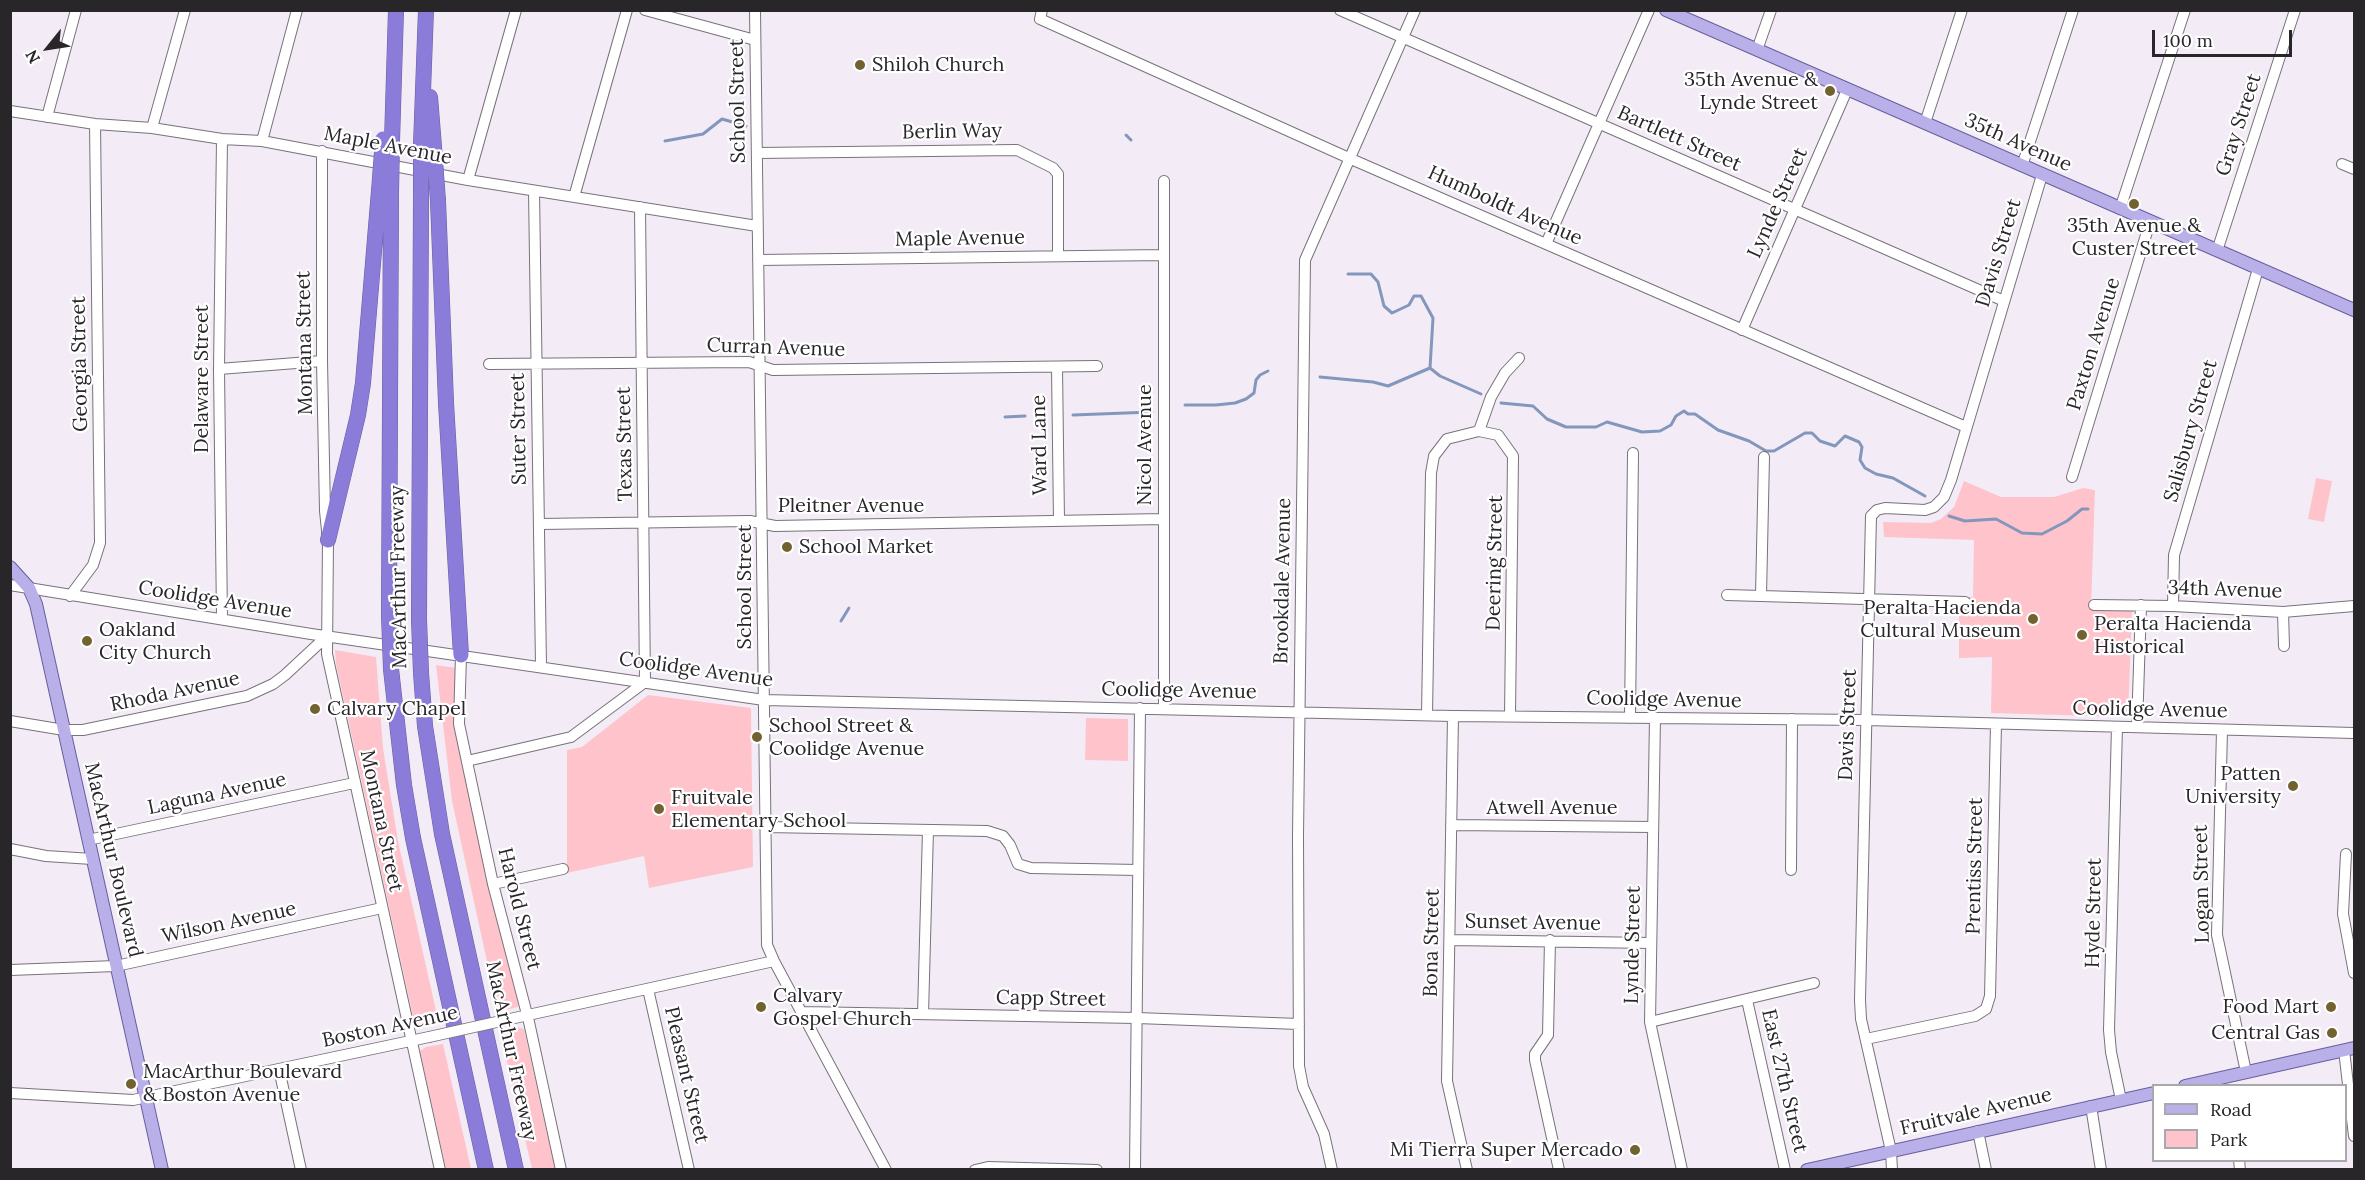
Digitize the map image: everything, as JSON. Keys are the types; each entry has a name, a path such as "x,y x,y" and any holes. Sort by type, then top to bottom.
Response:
{"highway":[{"path":"328,540 358,415 363,383 385,192 396,10"},
{"path":"425,18 428,146 438,201 446,403 461,655"},
{"name":"MacArthur Freeway","path":"428,146 421,198 419,619 425,726 442,834 516,1170"},
{"name":"MacArthur Freeway","path":"385,192 389,615 392,669 404,785 413,838 486,1170"}],"main road":[{"name":"35th Avenue","path":"1666,10 2355,310"},
{"name":"MacArthur Boulevard","path":"10,567 29,588 36,604 162,1170"},
{"path":"2203,1084 2229,1081 2247,1072 2349,1049"},
{"name":"Fruitvale Avenue","path":"1807,1170 2152,1093"}],"street":[{"path":"47,117 76,10"},
{"path":"152,128 185,10"},
{"path":"262,141 297,10"},
{"path":"468,180 516,10"},
{"path":"574,197 627,10"},
{"path":"645,10 755,40"},
{"name":"School Street","path":"755,10 767,945 886,1170"},
{"name":"Humboldt Avenue","path":"1042,10 1040,19 1351,159 1966,427"},
{"name":"Bartlett Street","path":"1340,10 2004,301"},
{"name":"Brookdale Avenue","path":"1332,1170 1324,1134 1303,1087 1299,1066 1305,260 1415,10"},
{"path":"1546,244 1649,10"},
{"path":"1757,50 1771,10"},
{"path":"1924,123 1962,10"},
{"path":"2022,166 2073,10"},
{"path":"2120,209 2185,10"},
{"name":"Gray Street","path":"2217,251 2295,10"},
{"name":"Lynde Street","path":"1742,330 1847,90"},
{"name":"Maple Avenue","path":"10,111 95,124 152,128 222,139 262,141 468,180 757,226"},
{"name":"Georgia Street","path":"70,596 93,565 100,543 95,124"},
{"name":"Delaware Street","path":"222,139 219,369 222,619"},
{"name":"Berlin Way","path":"757,153 1017,150 1053,168 1058,174 1058,255"},
{"name":"Montana Street","path":"322,151 322,361 325,511 328,540 327,654 440,1170"},
{"path":"2342,164 2355,169"},
{"name":"Davis Street","path":"1892,1170 1891,1151 1866,1039 1860,1000 1871,516 1877,510 1885,508 1925,510 1934,507 1944,497 2042,175"},
{"name":"Nicol Avenue","path":"1164,181 1164,709"},
{"name":"Suter Street","path":"534,191 541,666"},
{"name":"Texas Street","path":"640,207 645,682"},
{"name":"Paxton Avenue","path":"2072,477 2150,222"},
{"name":"Maple Avenue","path":"758,260 1163,255"},
{"name":"Salisbury Street","path":"2174,606 2174,555 2258,269"},
{"path":"1427,715 1431,473 1434,456 1447,439 1479,431 1491,397 1505,373 1519,358"},
{"path":"219,369 322,361"},
{"name":"Curran Avenue","path":"489,364 749,362 773,370 1097,366"},
{"name":"Ward Lane","path":"1057,368 1059,521"},
{"name":"Deering Street","path":"1479,431 1498,435 1513,456 1510,716"},
{"path":"1630,718 1633,453"},
{"path":"1761,596 1764,457"},
{"name":"Pleitner Avenue","path":"539,524 750,521 775,526 1163,519"},
{"name":"Coolidge Avenue","path":"10,585 327,636 764,700 1454,716 1866,720 2355,733"},
{"path":"1727,596 1965,602 1974,610"},
{"name":"34th Avenue","path":"2094,605 2174,606 2283,612 2355,606"},
{"path":"2137,727 2141,605"},
{"path":"2283,612 2284,646"},
{"name":"Rhoda Avenue","path":"10,721 64,730 83,730 247,696 273,684 285,675 327,636"},
{"name":"Harold Street","path":"461,655 459,724 493,884 527,1015 561,1170"},
{"path":"467,761 571,737 645,682"},
{"path":"1135,1170 1140,708"},
{"name":"Bona Street","path":"1454,716 1447,1081 1467,1170"},
{"name":"Lynde Street","path":"1655,718 1650,1022 1682,1170"},
{"path":"1791,870 1792,719"},
{"name":"Prentiss Street","path":"1866,1039 1975,1016 1986,1009 1990,996 1996,724"},
{"name":"Hyde Street","path":"2117,727 2109,1030 2121,1100"},
{"name":"Logan Street","path":"2222,730 2217,934 2247,1072"},
{"name":"Laguna Avenue","path":"88,840 354,783"},
{"name":"Atwell Avenue","path":"1451,825 1653,827"},
{"path":"766,827 987,831 1003,836 1010,845 1018,864 1031,868 1138,870"},
{"path":"923,1014 928,830"},
{"path":"10,849 46,856 92,859"},
{"path":"2346,854 2343,914 2355,973"},
{"path":"493,884 563,869"},
{"name":"Wilson Avenue","path":"10,970 116,966 382,908"},
{"name":"Sunset Avenue","path":"1451,940 1651,943"},
{"path":"1551,940 1548,1035 1535,1054 1535,1060 1559,1170"},
{"name":"Boston Avenue","path":"10,1093 133,1100 146,1098 774,961"},
{"path":"1650,1022 1814,983"},
{"name":"Pleasant Street","path":"648,989 689,1170"},
{"name":"East 27th Street","path":"1747,1000 1785,1170"},
{"name":"Capp Street","path":"803,1012 1137,1018 1299,1024"},
{"path":"2349,1049 2355,1137"},
{"path":"279,1069 301,1170"},
{"path":"2091,1106 2101,1170"},
{"path":"1978,1131 1986,1170"},
{"path":"975,1170 988,1167 1097,1170"}],"green space":[{"path":"2316,478 2332,481 2324,522 2308,519"},
{"path":"1964,481 2001,497 2054,497 2083,488 2095,490 2091,609 2132,610 2128,717 1991,713 1992,657 1959,658 1959,597 1973,597 1974,540 1884,537 1883,522 1931,523 1941,519 1954,507"},
{"path":"335,650 376,657 383,748 398,841 439,1024 421,1028 415,1026 336,664"},
{"path":"436,665 456,668 454,725 489,888 518,1004 518,1007 498,1012 452,801"},
{"name":"Fruitvale Elementary School","path":"648,695 751,708 753,867 649,888 644,856 567,873 567,750 582,747"},
{"path":"1086,718 1128,719 1128,761 1085,760"},
{"path":"517,1027 524,1029 555,1169 532,1169 500,1031"},
{"path":"443,1044 471,1169 446,1169 420,1051 426,1047"}],"waterway":[{"path":"665,141 703,134 722,119 746,126"},
{"path":"1126,135 1131,140"},
{"path":"1348,274 1371,274 1378,282 1384,306 1392,313 1409,305 1414,296 1421,296 1433,318 1430,368"},
{"path":"1430,368 1440,376 1481,394"},
{"path":"1320,377 1373,382 1388,386 1430,368"},
{"path":"1185,405 1216,405 1246,399 1254,393 1256,380 1268,371"},
{"path":"1501,403 1533,406 1547,419 1566,427 1596,427 1607,422 1642,432 1660,431 1671,425 1676,416 1684,411 1688,414 1695,414 1718,430 1749,441 1766,451 1774,451 1805,433 1812,433 1820,441 1835,446 1845,436 1859,442 1862,447 1860,460 1865,468 1876,474 1893,478 1925,496"},
{"path":"1073,415 1152,412"},
{"path":"1005,417 1025,416"},
{"path":"1949,516 1965,521 1996,519 2022,533 2042,534 2067,521 2082,509 2088,509"},
{"path":"841,621 849,608"}],"place":[{"name":"Shiloh Church","path":"860,65"},
{"name":"35th Avenue & Lynde Street","path":"1830,91"},
{"name":"35th Avenue & Custer Street","path":"2134,204"},
{"name":"School Market","path":"787,547"},
{"name":"Peralta Hacienda Cultural Museum","path":"2033,619"},
{"name":"Peralta Hacienda Historical","path":"2082,635"},
{"name":"Oakland City Church","path":"87,641"},
{"name":"Calvary Chapel","path":"315,709"},
{"name":"School Street & Coolidge Avenue","path":"757,737"},
{"name":"Patten University","path":"2293,786"},
{"name":"Fruitvale Elementary School","path":"659,809"},
{"name":"Calvary Gospel Church","path":"761,1007"},
{"name":"Food Mart","path":"2331,1007"},
{"name":"Central Gas","path":"2332,1033"},
{"name":"MacArthur Boulevard & Boston Avenue","path":"131,1084"},
{"name":"Mi Tierra Super Mercado","path":"1635,1150"}]}
